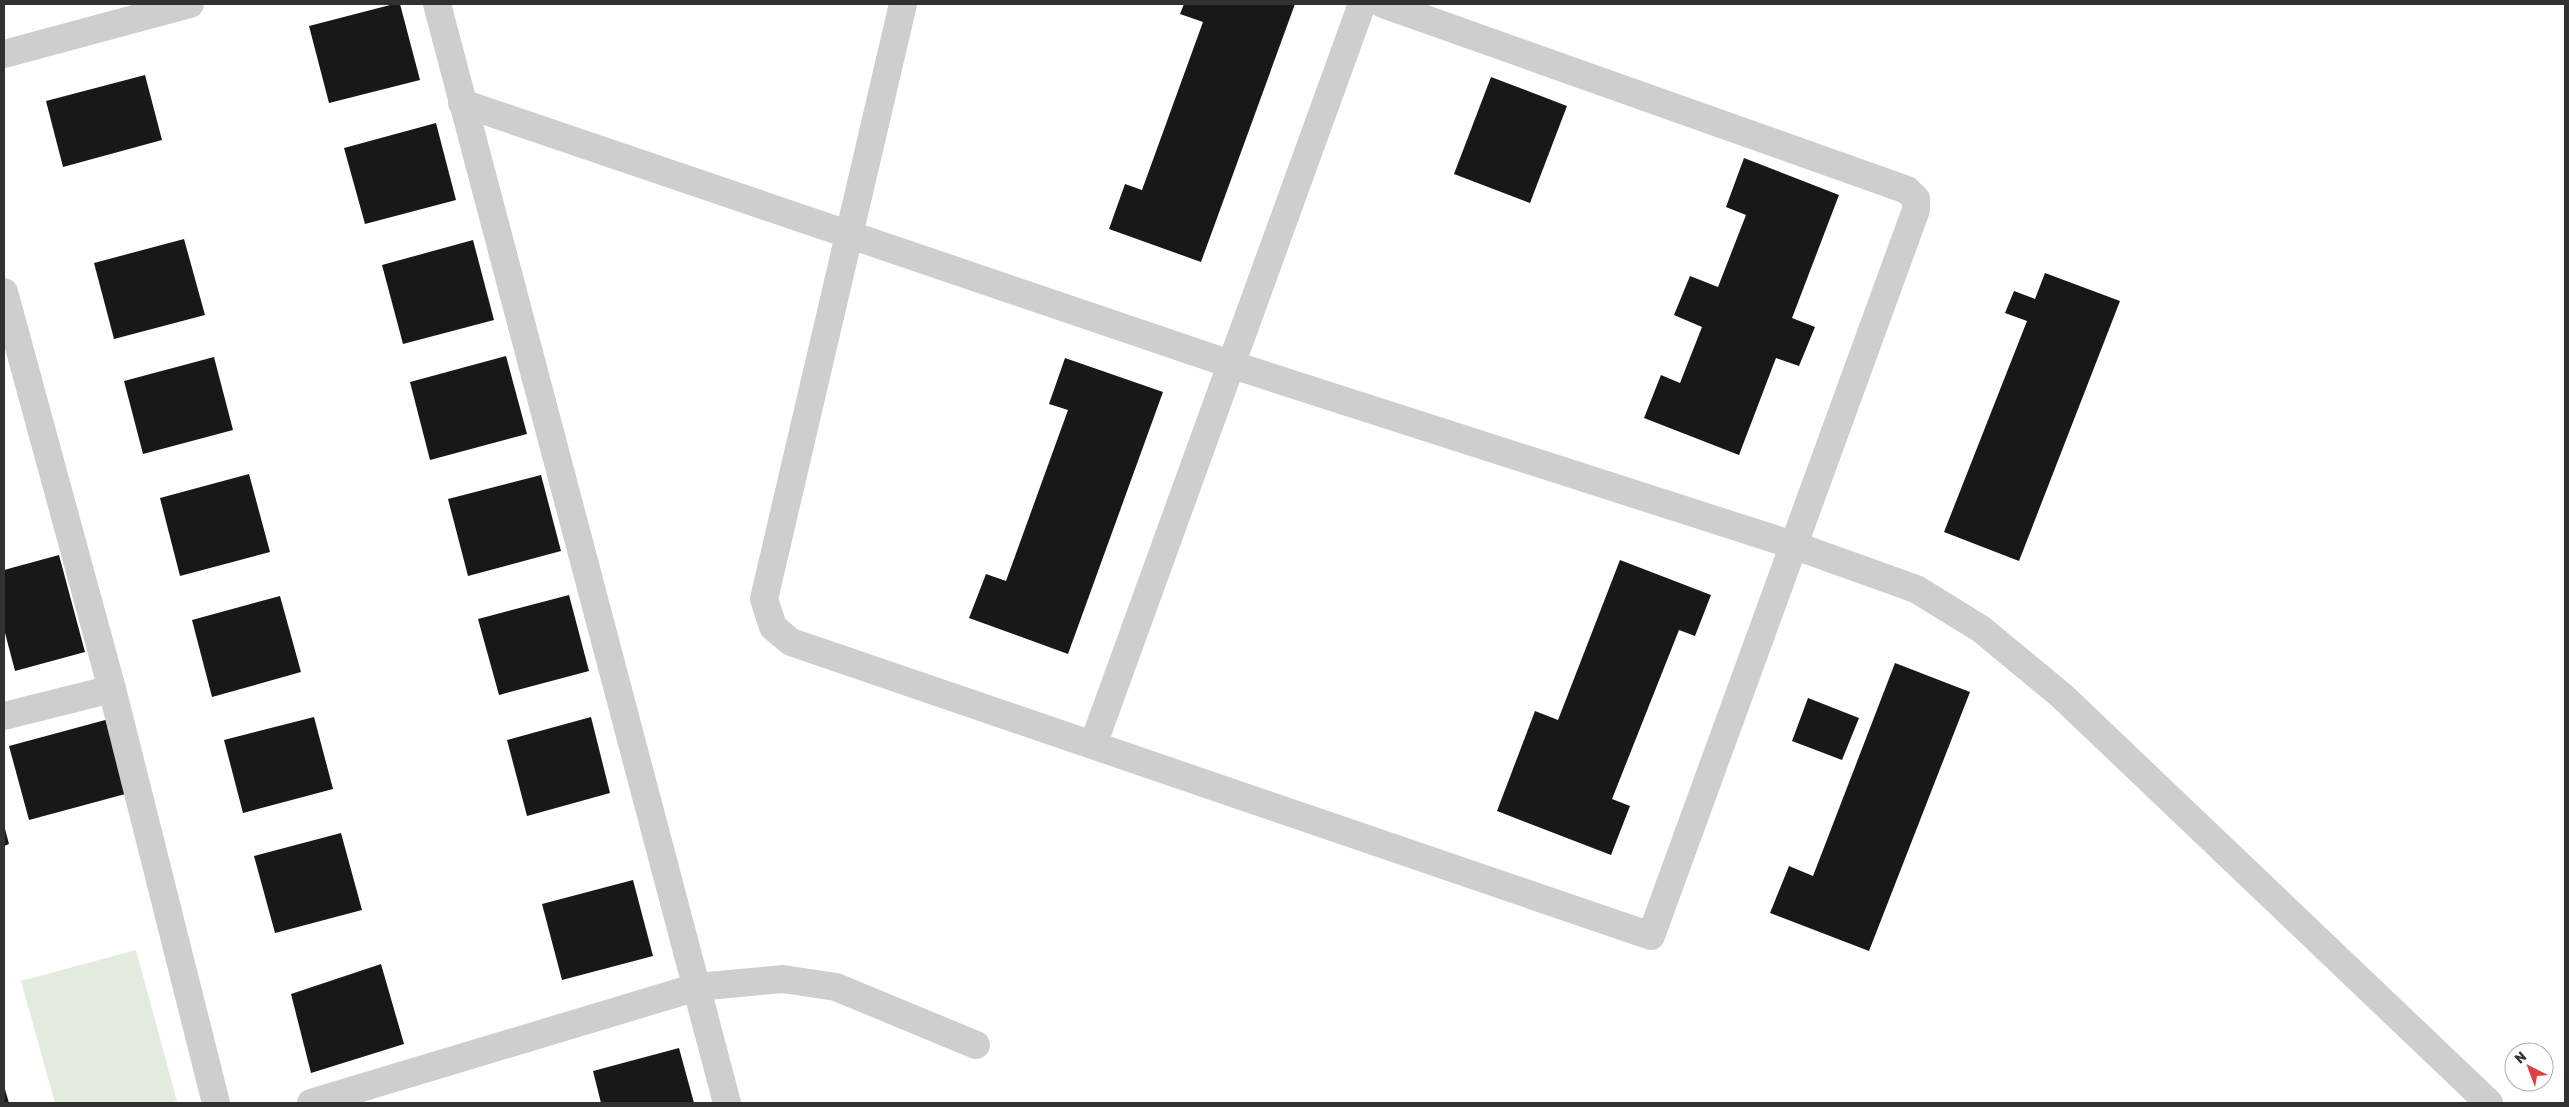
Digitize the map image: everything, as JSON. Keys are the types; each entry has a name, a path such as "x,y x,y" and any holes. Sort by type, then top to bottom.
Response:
{"street":[{"path":"4,54 147,8 190,4"},
{"path":"437,4 727,1103"},
{"path":"903,4 764,599 773,627 791,642 1651,936 1916,210 1916,199 1907,190 1382,4"},
{"path":"1093,745 1362,4"},
{"path":"462,103 1231,365 1793,545 1916,589 1982,629 2062,696 2489,1103"},
{"path":"4,292 112,689 216,1103"},
{"path":"4,716 112,689"},
{"path":"311,1103 697,987 783,978 836,987 976,1045"}],"shaded area":[{"path":"136,950 177,1101 168,1103 55,1103 21,981"}],"building":[{"path":"400,4 420,80 329,103 309,26"},
{"path":"1184,4 1295,4 1201,262 1109,229 1125,184 1142,190 1203,22 1180,14"},
{"path":"145,75 162,140 63,167 46,101"},
{"path":"1491,77 1567,106 1530,203 1454,174"},
{"path":"436,123 456,200 365,224 344,148"},
{"path":"1744,158 1839,195 1792,318 1815,327 1799,366 1776,358 1739,455 1644,418 1661,375 1680,383 1702,327 1674,315 1690,276 1718,287 1746,215 1726,207"},
{"path":"184,239 205,315 114,339 94,263"},
{"path":"473,240 494,320 403,344 382,265"},
{"path":"2045,273 2120,301 2019,561 1944,532 2027,321 2005,313 2014,291 2035,299"},
{"path":"506,356 527,434 430,460 410,382"},
{"path":"214,357 233,430 143,454 124,381"},
{"path":"1065,358 1163,392 1068,654 969,618 986,574 1006,581 1068,410 1049,404"},
{"path":"249,474 270,552 180,576 160,498"},
{"path":"541,475 561,551 468,576 448,499"},
{"path":"59,555 85,652 15,671 4,629 4,570"},
{"path":"1620,560 1711,595 1695,636 1679,630 1612,799 1630,806 1611,855 1497,811 1535,711 1558,720"},
{"path":"569,595 589,671 499,695 478,619"},
{"path":"280,596 301,672 212,697 192,620"},
{"path":"1895,663 1970,692 1869,951 1770,913 1789,866 1813,876"},
{"path":"1808,698 1859,718 1842,760 1792,741"},
{"path":"314,717 333,789 243,813 224,740"},
{"path":"591,717 610,793 527,816 507,740"},
{"path":"109,719 129,793 29,820 9,746"},
{"path":"4,825 9,844 4,846"},
{"path":"341,833 362,910 275,933 254,856"},
{"path":"633,880 653,956 562,980 542,904"},
{"path":"381,964 404,1044 311,1073 291,994"},
{"path":"679,1048 694,1103 601,1103 593,1071"},
{"path":"4,1086 9,1103 4,1103"}]}
